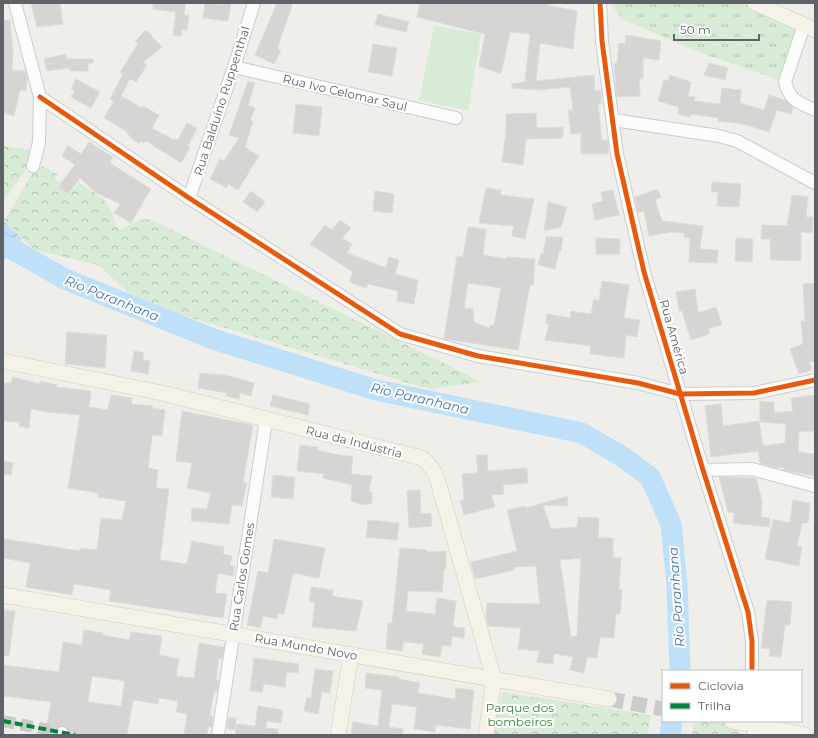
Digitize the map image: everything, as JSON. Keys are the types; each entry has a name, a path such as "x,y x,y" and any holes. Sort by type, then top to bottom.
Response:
{"main road":[{"path":"755,3 810,27"},
{"name":"Rua da Indústria","path":"3,362 162,394 422,458 432,468 437,478 494,679 486,735"},
{"name":"Rua Mundo Novo","path":"3,595 609,699"},
{"path":"338,735 352,655"},
{"path":"736,722 754,727 806,735"}],"street":[{"path":"15,3 40,97 38,142 33,166"},
{"name":"Rua Balduíno Ruppenthal","path":"189,198 234,67 254,3"},
{"name":"Rua América","path":"600,3 602,41 614,120 617,154 644,272 703,470 748,612 752,641 752,670"},
{"path":"810,27 785,82 787,91 794,101 815,110"},
{"name":"Rua Ivo Celomar Saul","path":"234,67 456,118"},
{"path":"40,97 189,198 400,334 478,356 638,383 680,394 754,393 815,380"},
{"path":"614,120 737,141 815,183"},
{"name":"Rua Carlos Gomes","path":"218,735 266,420"},
{"path":"703,470 752,469 815,486"}],"green space":[{"path":"610,3 742,3 801,29 779,80 701,53 622,19"},
{"path":"434,26 481,34 468,111 419,100"},
{"path":"3,146 31,150 30,164 3,202"},
{"path":"44,166 57,174 55,179 60,182 57,186 68,195 79,183 101,197 108,206 118,230 139,220 150,219 482,382 429,389 139,302 98,265 35,250 4,221 35,169"},
{"name":"Parque dos bombeiros","path":"502,692 651,715 647,735 494,735"},
{"path":"695,722 721,722 734,726 741,735 692,735"}],"water":[{"path":"3,221 22,238 4,261 3,260"}],"building":[{"path":"31,3 60,3 63,24 37,27"},
{"path":"153,3 186,3 184,15 189,15 187,30 182,29 181,36 173,35 176,12 153,9"},
{"path":"205,3 221,5 221,3 231,3 228,21 203,18"},
{"path":"277,3 293,3 277,49 281,50 274,64 255,55"},
{"path":"420,3 547,3 547,5 577,11 573,49 540,43 536,81 594,75 595,91 601,90 601,104 598,104 602,140 608,140 608,154 581,154 581,133 571,134 568,110 573,110 570,87 539,90 512,88 512,84 525,82 530,34 510,32 501,74 479,66 485,34 417,17"},
{"path":"378,14 409,22 406,32 375,25"},
{"path":"3,20 10,20 13,52 12,70 25,71 27,77 26,91 20,90 14,116 3,113"},
{"path":"146,30 162,47 143,62 147,65 136,82 130,79 121,96 142,108 143,106 159,115 152,128 174,140 178,140 187,123 197,128 188,146 190,148 181,163 146,141 144,143 140,141 139,144 131,138 126,131 104,118 114,101 110,99 123,74 120,72 138,44 135,41"},
{"path":"626,35 661,41 659,60 643,58 643,79 639,79 640,96 617,97 614,63 617,63 619,43 625,44"},
{"path":"373,44 397,48 392,76 368,72"},
{"path":"66,54 67,59 93,59 93,63 88,64 88,71 70,71 70,68 47,71 44,59"},
{"path":"709,63 728,68 725,80 704,75"},
{"path":"670,75 691,82 688,96 695,97 694,101 720,104 722,88 741,90 740,103 764,110 769,95 785,100 793,107 791,114 777,110 769,132 743,124 718,121 719,118 691,114 690,117 678,114 679,107 658,101 664,80 668,81"},
{"path":"76,79 100,92 91,108 71,97 75,91 71,89"},
{"path":"248,81 255,83 248,105 255,108 250,121 253,121 245,147 259,156 238,190 228,184 227,188 210,179 220,159 224,161 239,138 229,135"},
{"path":"296,104 322,107 319,136 293,133"},
{"path":"536,113 537,128 563,127 563,138 526,139 523,165 502,162 506,132 506,114"},
{"path":"89,142 113,157 110,163 151,189 131,223 114,213 120,204 95,192 80,178 68,194 58,187 75,165 62,156 68,146 81,154"},
{"path":"712,182 741,184 739,207 717,206 718,192 711,192"},
{"path":"486,188 501,190 500,195 534,199 525,239 512,236 514,226 479,223"},
{"path":"658,189 661,197 655,200 662,221 703,226 700,249 718,250 717,263 689,262 690,238 684,237 684,233 671,232 649,236 644,211 638,213 635,197"},
{"path":"613,190 619,215 595,220 592,204 603,201 601,192"},
{"path":"251,191 265,202 257,212 243,202"},
{"path":"375,191 394,194 392,213 373,211"},
{"path":"792,195 808,197 806,217 813,217 812,233 801,232 801,261 771,260 770,239 761,239 762,225 787,226"},
{"path":"548,202 567,207 561,227 544,231"},
{"path":"340,220 351,228 342,238 352,244 347,253 386,268 389,257 399,260 395,274 418,280 414,304 397,301 398,291 368,284 366,288 349,282 353,272 310,244 325,225 332,230"},
{"path":"468,227 486,229 483,255 506,259 506,257 535,259 533,285 530,285 518,350 444,339 457,256 463,257","holes":["468,283 501,288 494,326 490,325 489,328 474,322 473,309 464,308"]},
{"path":"546,237 563,237 561,251 559,251 555,269 538,265 541,253 543,254"},
{"path":"596,238 620,239 620,254 596,254"},
{"path":"736,238 753,239 752,262 735,261"},
{"path":"602,281 629,285 624,318 640,320 637,337 626,335 624,358 590,354 591,346 545,340 549,325 546,323 547,314 570,318 571,311 591,314 594,299 599,301"},
{"path":"815,283 815,361 809,362 812,370 799,374 790,349 803,344 801,321 805,321 803,284"},
{"path":"695,289 698,313 716,307 722,325 709,328 709,334 691,340 682,311 679,311 676,292"},
{"path":"67,332 107,335 105,368 65,364"},
{"path":"134,351 144,353 143,360 150,361 148,374 131,371"},
{"path":"200,373 225,375 254,383 251,396 240,393 239,399 226,396 227,393 198,388"},
{"path":"13,377 40,384 40,381 57,385 56,387 91,391 89,407 108,410 111,395 132,398 131,404 153,406 152,408 165,410 162,436 152,435 148,468 158,470 156,488 169,489 160,560 187,564 192,541 224,547 223,554 232,556 230,565 235,566 233,576 218,573 215,593 227,594 223,618 109,601 111,590 74,584 72,595 26,587 30,563 3,558 4,539 80,551 80,548 97,550 101,518 122,520 126,501 98,497 98,493 68,488 80,415 31,409 29,428 19,426 20,422 3,421 3,383 11,383"},
{"path":"273,395 310,404 308,415 270,406"},
{"path":"815,395 815,431 799,432 798,452 815,454 815,476 783,470 784,467 776,468 760,463 758,451 711,457 705,406 721,404 723,426 759,421 763,446 785,443 786,424 760,422 760,401 774,402 774,413 793,411 791,398"},
{"path":"182,411 253,425 243,482 247,483 242,506 232,505 229,524 191,521 192,508 207,509 211,493 187,488 192,463 176,461"},
{"path":"300,445 318,447 317,450 344,456 353,456 351,474 372,476 369,492 372,492 372,503 363,505 351,501 352,485 323,478 324,474 297,471"},
{"path":"476,455 487,455 488,471 527,468 528,483 503,485 504,494 491,495 495,507 464,515 460,501 464,500 462,474 478,473"},
{"path":"3,461 13,463 11,475 3,474"},
{"path":"273,475 295,477 293,499 271,497"},
{"path":"719,477 756,478 762,501 761,517 770,518 769,527 733,523 734,513 728,512"},
{"path":"420,490 421,514 431,513 432,526 409,528 407,491"},
{"path":"568,496 567,506 543,505 551,529 577,527 578,517 599,518 598,538 613,538 613,557 621,558 619,590 622,590 620,614 616,614 614,638 600,637 597,658 587,657 584,673 570,670 573,657 554,654 553,664 537,662 539,651 518,649 521,628 488,626 486,619 487,603 540,604 536,566 513,567 514,570 475,579 471,562 517,551 507,510 525,506 526,508","holes":["581,558 577,636 571,637 560,560"]},
{"path":"793,500 810,503 808,523 802,523 797,546 802,547 799,566 765,559 773,519 790,523"},
{"path":"368,520 399,523 397,540 366,537"},
{"path":"274,539 325,548 319,578 293,573 284,614 278,613 277,619 263,616 260,628 247,625 258,571 268,573"},
{"path":"400,548 427,550 427,552 446,551 446,569 444,569 442,592 408,591 406,611 435,614 437,598 456,601 453,627 465,628 464,638 452,636 451,646 442,645 440,657 422,654 424,644 403,642 403,651 386,649 388,623 392,623"},
{"path":"311,587 333,590 332,596 363,601 356,631 312,627 315,602 309,602"},
{"path":"767,600 792,602 790,625 785,625 781,657 769,656 770,649 761,648"},
{"path":"3,610 15,611 9,656 3,656"},
{"path":"84,630 129,640 131,632 162,636 159,655 179,659 176,676 194,678 199,643 224,647 222,659 219,658 216,680 219,681 217,692 214,692 210,715 213,716 212,727 208,727 207,735 184,735 187,714 176,712 178,701 159,698 158,704 133,700 127,735 70,735 68,729 62,726 56,729 54,735 45,735 51,702 3,696 3,665 59,672 63,642 82,645","holes":["92,676 125,681 121,706 88,702"]},
{"path":"254,658 299,664 298,673 287,672 285,687 264,684 262,692 250,691"},
{"path":"315,669 333,671 330,693 322,692 318,714 304,711 307,697 311,698"},
{"path":"366,673 399,677 399,679 420,683 418,693 455,699 456,688 474,690 470,729 436,725 435,732 414,729 417,707 392,704 389,727 403,729 403,735 351,735 353,722 378,726 382,690 365,688"},
{"path":"258,706 283,710 281,723 267,721 266,728 278,729 278,735 235,735 237,724 255,726"},
{"path":"228,718 236,718 235,730 227,729"}],"waterway":[{"name":"Rio Paranhana","path":"3,244 65,279 213,339 376,390 582,433 623,457 650,477 671,524 677,584 680,670"},
{"name":"Rio Paranhana","path":"670,735 672,722"}],"tunnel":[{"path":"609,699 662,709"},
{"path":"3,721 75,735"}],"marked path":[{"path":"3,721 75,735"}],"cycle path":[{"path":"600,3 602,41 617,154 644,272 703,470 748,612 752,641 752,670"},
{"path":"40,97 189,198 400,334 478,356 638,383 680,394 754,393 815,380"}]}
